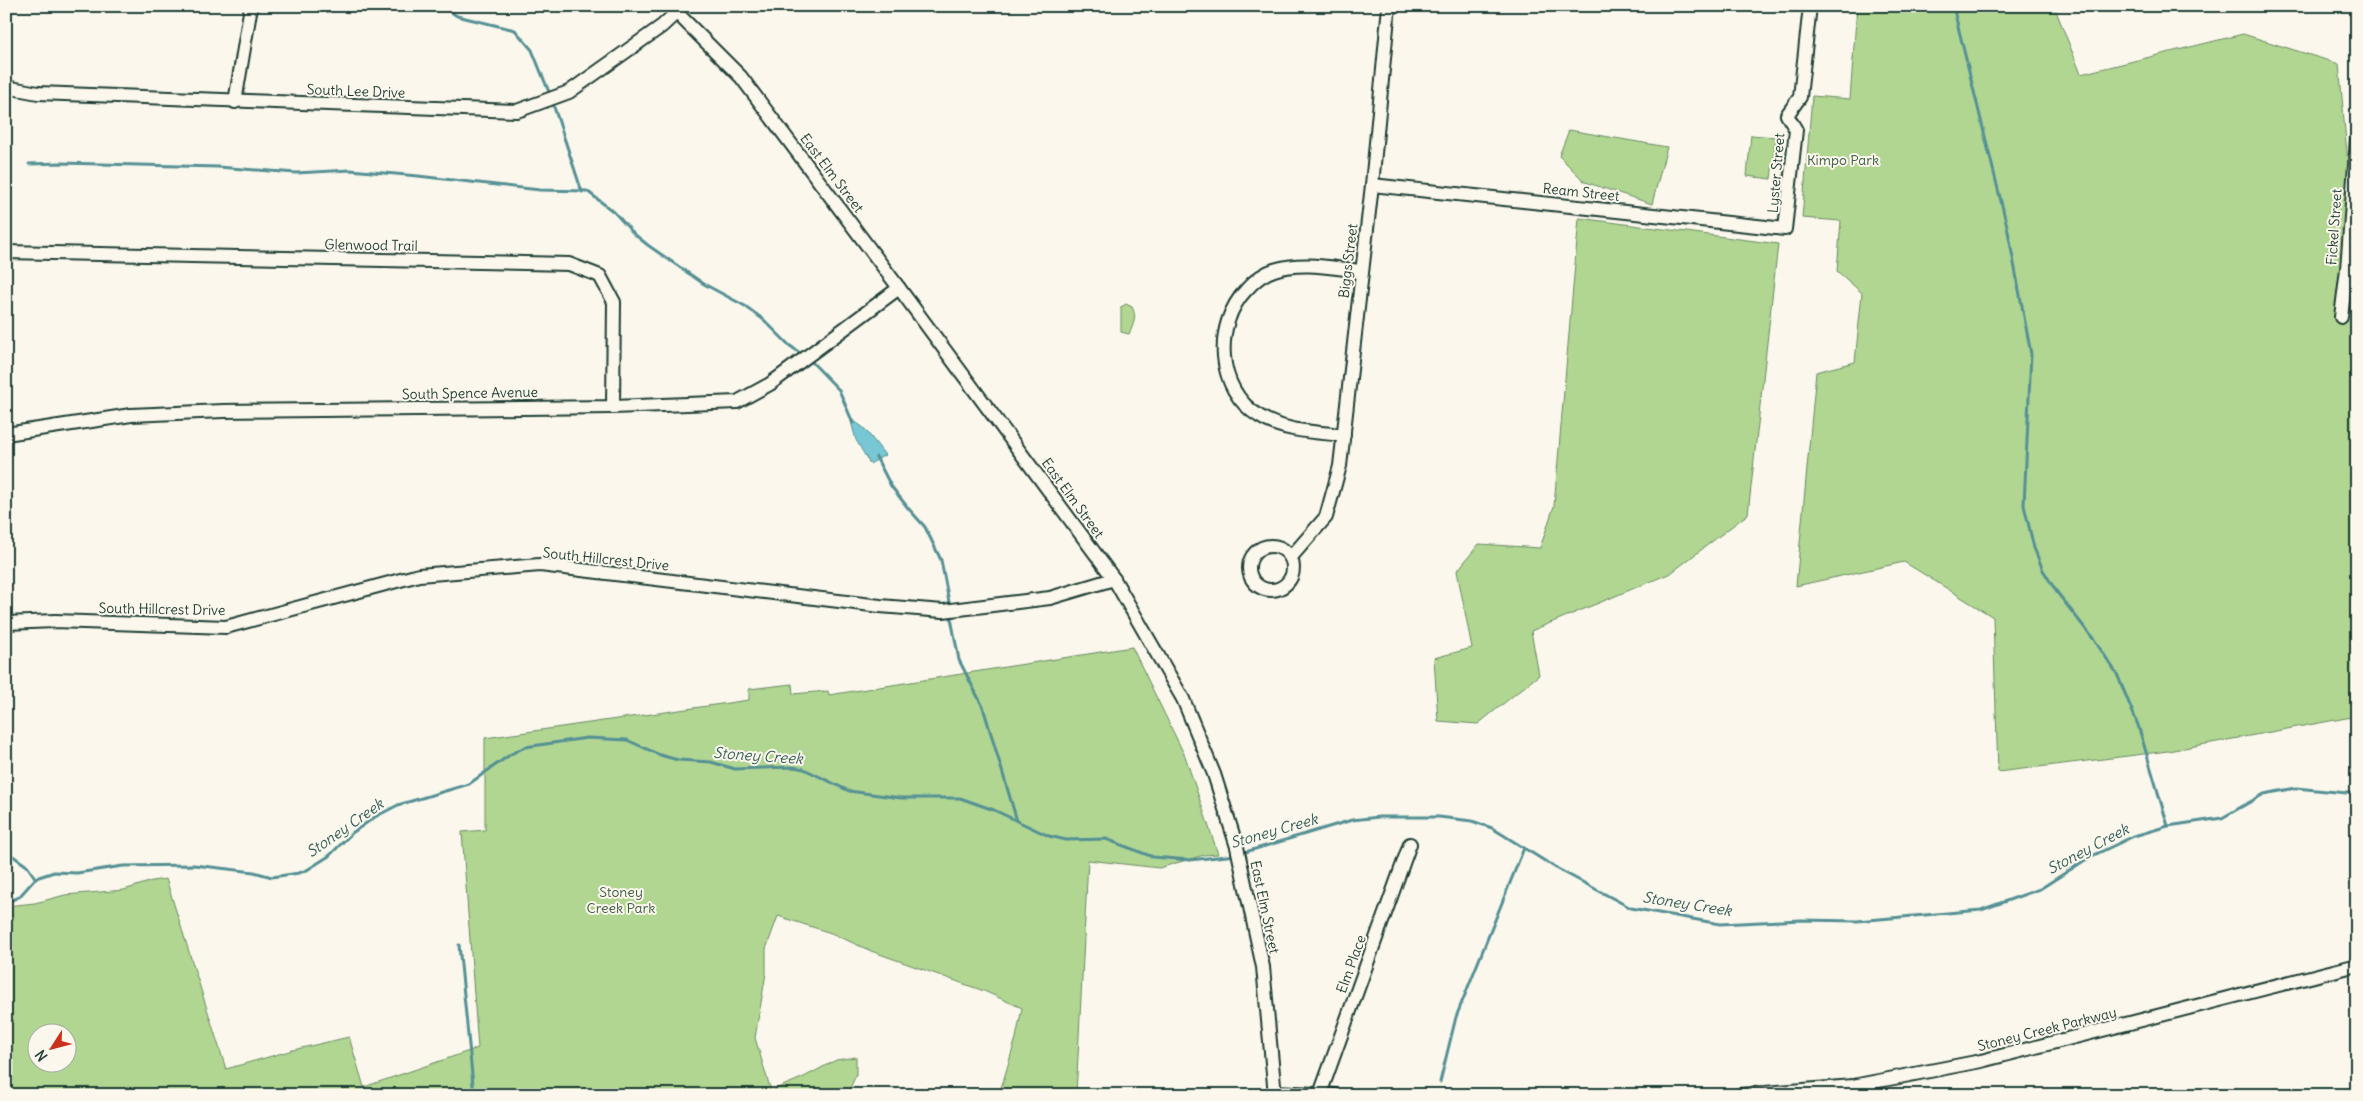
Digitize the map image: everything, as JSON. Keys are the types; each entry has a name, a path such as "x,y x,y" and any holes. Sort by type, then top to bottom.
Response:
{"street":[{"path":"235,102 251,6"},
{"name":"Biggs Street","path":"1291,557 1326,517 1340,466 1372,185 1389,6"},
{"name":"Lyster Street","path":"1785,229 1796,130 1787,115 1800,97 1810,6"},
{"name":"South Lee Drive","path":"6,87 38,93 235,102 517,111 569,92 662,26 673,9"},
{"name":"East Elm Street","path":"673,9 741,77 899,288 1114,579 1183,699 1214,774 1237,847 1263,967 1275,1093"},
{"name":"Fickel Street","path":"2341,317 2347,269 2357,139"},
{"name":"Ream Street","path":"1372,185 1785,229"},
{"name":"Glenwood Trail","path":"6,252 569,264 600,276 614,302 614,407"},
{"path":"1344,436 1281,427 1258,416 1238,396 1226,371 1222,346 1226,323 1235,301 1253,283 1272,271 1298,265 1361,271"},
{"name":"South Spence Avenue","path":"6,434 131,415 205,412 614,407 737,402 770,384 899,288"},
{"name":"South Hillcrest Drive","path":"6,623 55,621 226,627 419,575 540,565 880,606 943,611 1050,598 1114,579"},
{"name":"Elm Place","path":"1320,1094 1410,844"},
{"name":"Stoney Creek Parkway","path":"1740,1095 1853,1086 1981,1061 2357,965"},
{"path":"1275,1093 1335,1095"}],"green space":[{"name":"Kimpo Park","path":"1857,6 2054,6 2081,74 2243,34 2339,64 2352,209 2357,214 2357,716 2168,751 1998,772 1993,617 1904,562 1796,586 1816,372 1855,362 1862,293 1837,271 1841,221 1802,218 1812,96 1850,99"},
{"path":"1569,130 1667,147 1652,204 1585,182 1559,156"},
{"path":"1751,135 1776,137 1771,179 1747,176"},
{"path":"1579,218 1778,244 1748,514 1671,573 1531,631 1539,675 1478,724 1438,721 1434,658 1472,648 1457,571 1479,544 1540,548 1554,506"},
{"path":"1126,304 1132,307 1135,317 1129,334 1121,332 1121,307"},
{"name":"Stoney Creek Park","path":"1132,647 1185,756 1218,854 1204,855 1159,868 1088,860 1076,1095 999,1095 1016,1038 1022,1008 984,991 871,951 831,933 778,916 766,949 766,973 755,1038 771,1091 804,1077 836,1060 856,1057 856,1075 847,1095 6,1095 6,906 35,903 65,895 124,890 152,881 166,879 226,1069 293,1050 349,1037 364,1087 478,1048 462,832 485,830 485,738 749,700 749,689 792,684 793,694 828,691 829,695"}],"water":[{"path":"850,418 864,428 885,455 870,464 856,440"}],"waterway":[{"path":"442,6 457,16 515,30 532,50 549,92"},
{"path":"1953,6 2007,226 2031,354 2024,505 2034,548 2043,570 2056,591 2095,641 2117,674 2138,725 2168,826"},
{"path":"554,107 582,192"},
{"path":"29,164 61,163 218,167 296,173 350,170 540,190 587,191 614,212 634,234 649,246 704,284 745,306 764,320 789,345 804,356"},
{"path":"809,359 839,390 853,423"},
{"path":"876,457 891,486 925,527 941,560 949,602"},
{"path":"951,618 959,660 983,707 1017,821"},
{"name":"Stoney Creek","path":"6,903 19,897 36,878 54,872 77,873 123,866 194,865 254,872 272,877 299,873 329,856 352,833 375,817 398,805 469,784 511,754 525,747 587,738 627,740 660,755 678,760 711,762 735,769 793,767 804,769 849,791 901,798 960,798 994,810 1049,836 1066,840 1106,839 1153,857 1190,860 1236,855"},
{"name":"Stoney Creek","path":"1242,853 1352,820 1379,817 1439,817 1472,821 1492,828 1556,868 1631,908 1720,924 1801,920 1857,921 1981,910 2040,889 2090,857 2134,836 2168,826 2222,818 2264,794 2296,788 2357,794"},
{"path":"1440,1082 1456,1017 1524,848"},
{"path":"6,851 27,866 36,879"},
{"path":"459,945 474,1095"}]}
